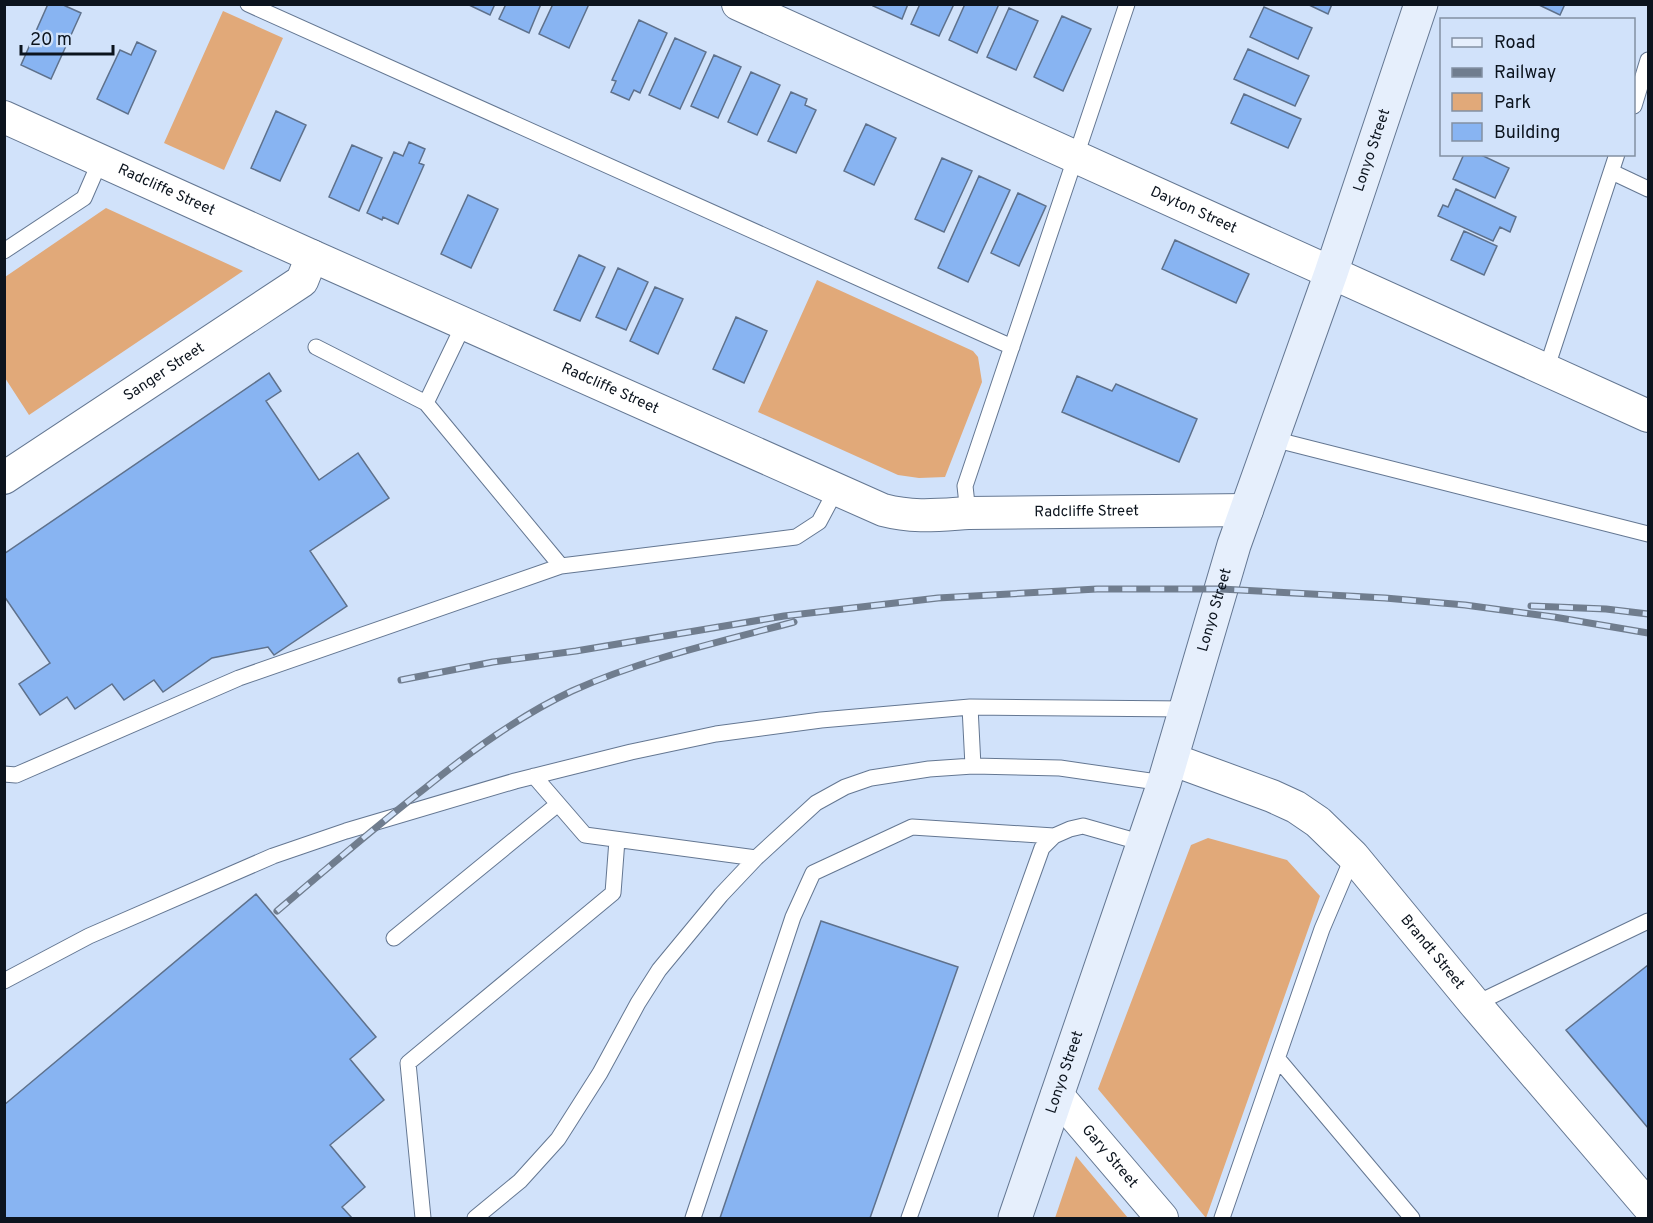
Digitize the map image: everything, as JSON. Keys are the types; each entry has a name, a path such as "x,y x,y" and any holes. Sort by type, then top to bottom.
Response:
{"street":[{"name":"Dayton Street","path":"738,4 1648,416"},
{"name":"Lonyo Street","path":"1015,1218 1168,771 1221,589 1247,510 1331,273 1421,4"},
{"name":"Radcliffe Street","path":"4,117 883,510 904,516 968,513 1247,510"},
{"name":"Sanger Street","path":"4,478 302,281 312,256"},
{"name":"Brandt Street","path":"1168,771 1272,796 1296,807 1318,822 1353,856 1475,1004 1648,1206"},
{"name":"Gary Street","path":"1057,1095 1162,1218"}],"lane":[{"path":"248,4 1012,347"},
{"path":"968,513 965,486 1127,4"},
{"path":"1635,103 1648,60"},
{"path":"1546,370 1616,156"},
{"path":"4,251 84,198 101,159"},
{"path":"1612,172 1648,189"},
{"path":"426,404 464,324"},
{"path":"316,347 426,404 561,566"},
{"path":"1273,439 1648,534"},
{"path":"4,774 16,775 239,678 561,566 796,537 819,522 836,490"},
{"path":"970,706 973,766"},
{"path":"4,981 89,936 273,856 346,831 534,776 631,752 716,734 820,720 970,706 1187,709"},
{"path":"475,1218 520,1181 558,1139 600,1073 638,1003 659,970 721,895 756,858 816,803 845,787 871,778 929,769 973,766 1168,771"},
{"path":"534,776 585,836 756,858"},
{"path":"394,938 558,804"},
{"path":"909,1218 1042,848 1054,837 1083,826 1143,843"},
{"path":"693,1218 793,917 813,873 912,827 1054,837"},
{"path":"423,1218 408,1063 613,893 617,840"},
{"path":"1222,1218 1322,929 1353,856"},
{"path":"1475,1004 1648,921"},
{"path":"1278,1059 1412,1218"}],"green space":[{"path":"223,11 283,38 224,170 164,143"},
{"path":"106,208 243,271 29,415 5,378 5,277"},
{"path":"817,280 973,351 978,357 982,382 945,477 919,478 898,475 758,412"},
{"path":"1208,838 1287,860 1320,896 1206,1218 1098,1089 1191,845"},
{"path":"1076,1156 1128,1218 1055,1218"}],"building":[{"path":"48,4 61,4 81,13 51,79 21,65"},
{"path":"467,4 495,4 490,15"},
{"path":"506,4 541,4 529,33 499,19"},
{"path":"553,4 589,4 569,48 539,34"},
{"path":"874,4 908,4 902,19 873,6"},
{"path":"920,4 954,4 939,36 911,24"},
{"path":"965,4 999,4 977,53 949,40"},
{"path":"1307,4 1332,4 1328,14"},
{"path":"1537,4 1565,4 1560,15"},
{"path":"1264,7 1312,28 1298,59 1250,37"},
{"path":"1009,8 1038,21 1016,70 987,57"},
{"path":"1062,16 1091,29 1063,91 1034,77"},
{"path":"639,20 667,33 640,93 634,90 629,100 611,92 616,81 612,80"},
{"path":"675,38 706,52 680,109 649,95"},
{"path":"137,42 156,51 128,114 97,99 120,50 131,55"},
{"path":"1248,49 1309,76 1295,106 1234,79"},
{"path":"714,55 741,67 718,118 691,106"},
{"path":"751,72 780,85 757,135 728,122"},
{"path":"791,92 807,99 805,105 816,110 796,153 768,141"},
{"path":"1244,94 1301,119 1288,148 1231,123"},
{"path":"276,111 306,125 280,181 251,168"},
{"path":"866,124 896,138 874,185 844,171"},
{"path":"409,142 425,149 419,163 424,165 398,224 367,213 394,152 403,156"},
{"path":"352,145 382,158 359,211 329,197"},
{"path":"1463,156 1483,156 1509,168 1495,198 1453,179"},
{"path":"942,158 972,171 944,232 915,219"},
{"path":"979,176 1010,190 968,282 938,268"},
{"path":"1456,189 1516,217 1510,232 1500,227 1493,241 1438,216 1443,205 1448,207"},
{"path":"1018,193 1046,206 1019,266 991,253"},
{"path":"468,195 498,209 471,268 441,254"},
{"path":"1464,231 1497,246 1484,275 1451,260"},
{"path":"1175,240 1249,274 1236,303 1162,269"},
{"path":"579,255 605,267 580,321 554,310"},
{"path":"618,268 648,282 626,330 596,317"},
{"path":"655,287 683,299 658,354 630,341"},
{"path":"736,317 767,331 744,383 713,369"},
{"path":"269,373 281,391 266,401 319,480 358,453 389,498 310,551 347,606 274,655 268,647 212,658 163,692 154,680 124,700 112,684 75,709 67,697 40,715 19,684 50,663 4,596 4,554"},
{"path":"1077,376 1112,391 1116,384 1197,419 1179,462 1062,412"},
{"path":"256,894 376,1037 350,1059 384,1100 330,1145 365,1187 342,1207 352,1218 4,1218 4,1105"},
{"path":"821,921 958,967 870,1218 720,1218"},
{"path":"1648,965 1648,1128 1566,1030"}],"railway":[{"path":"401,680 493,662 576,651 784,616 938,598 1097,589 1221,589 1385,598 1465,605 1648,633"},
{"path":"1531,606 1606,609 1648,614"},
{"path":"277,911 441,775 477,748 552,701 626,670 682,652 794,622"}]}
